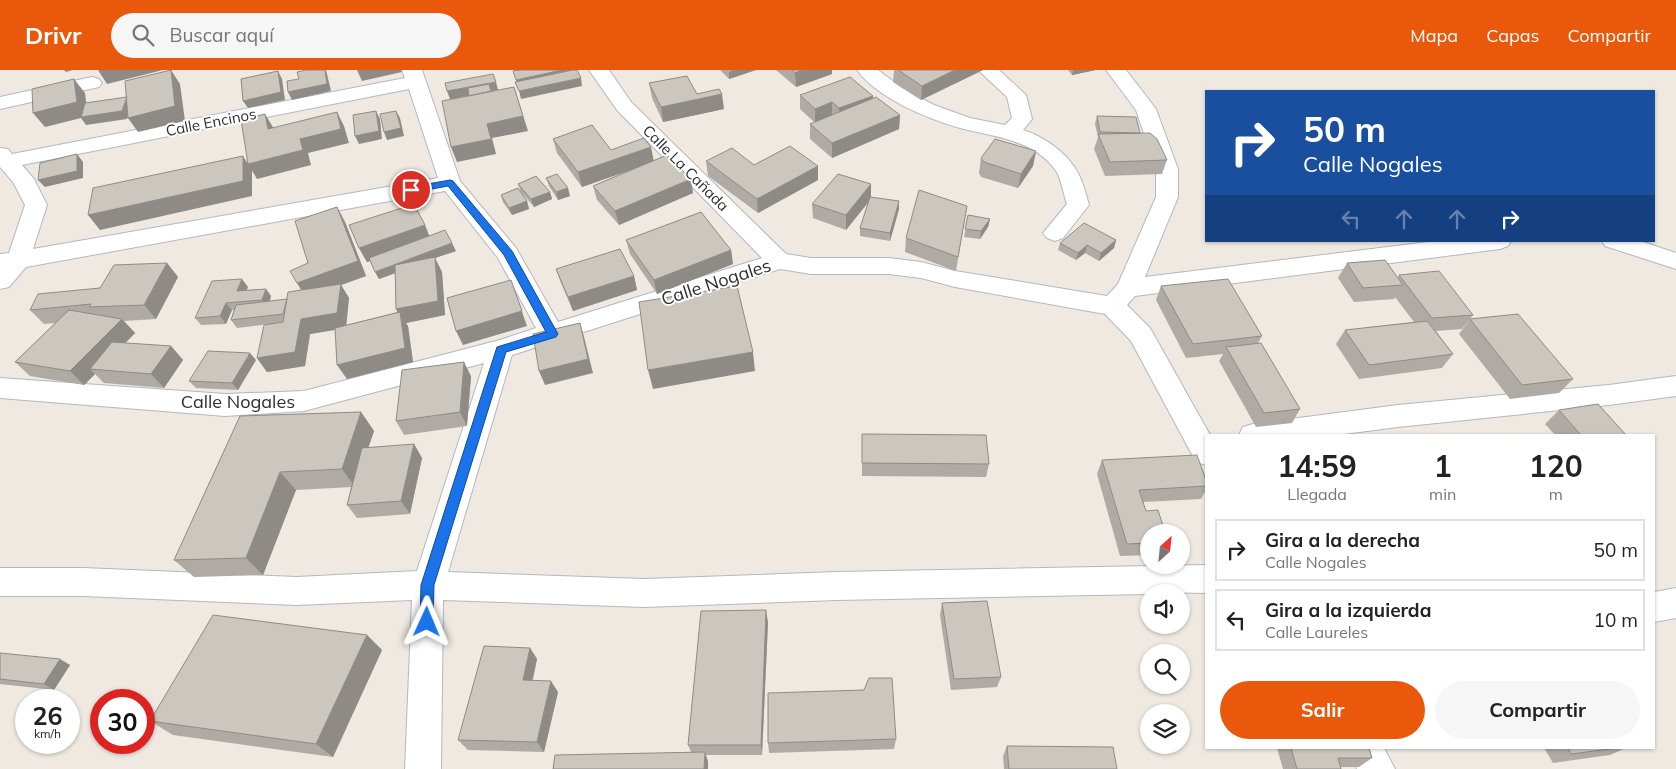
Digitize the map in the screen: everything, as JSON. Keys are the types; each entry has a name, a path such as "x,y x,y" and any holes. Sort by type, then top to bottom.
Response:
{"street":[{"name":"Calle La Cañada","path":"599,70 624,106 779,261"},
{"path":"867,70 876,79 917,105 951,119 1011,131 1036,142 1064,167 1078,205 1056,233"},
{"path":"988,70 1016,95 1022,119 1011,131"},
{"path":"1116,70 1146,109 1167,169 1167,197 1120,297 1204,446"},
{"path":"414,76 450,183 508,254 552,334"},
{"name":"Calle Encinos","path":"3,158 414,76"},
{"path":"0,102 92,83"},
{"path":"0,281 36,205 23,179 3,158"},
{"path":"9,261 450,183"},
{"name":"Calle Nogales","path":"0,388 225,405 304,401 501,350 779,261 811,266 889,266 921,270 955,279 1120,297 1493,242"},
{"path":"1616,242 1676,261"},
{"path":"423,769 428,585 501,350"},
{"path":"1261,434 1398,416 1609,395 1676,386"},
{"path":"0,582 83,582 297,591 428,585 644,593 837,586 1205,579"},
{"path":"1655,606 1676,603"},
{"path":"1367,749 1377,769"}],"building":[{"path":"171,70 175,106 128,118 125,81"},
{"path":"325,70 327,84 288,92 287,81 299,79 297,72"},
{"path":"562,70 516,80 513,71"},
{"path":"577,70 581,78 519,91 515,82"},
{"path":"898,70 955,70 922,86"},
{"path":"278,71 281,92 243,101 241,79"},
{"path":"493,74 496,82 447,91 445,83"},
{"path":"687,76 697,94 719,89 722,94 661,107 649,83"},
{"path":"850,77 873,96 839,108 832,102 815,109 800,95"},
{"path":"74,79 77,102 33,113 32,89"},
{"path":"489,84 491,91 469,96 468,88"},
{"path":"514,87 523,116 487,124 491,139 451,147 442,101"},
{"path":"127,97 122,111 81,117 85,103"},
{"path":"876,97 900,115 832,143 810,124"},
{"path":"376,111 379,131 355,136 353,115"},
{"path":"396,111 401,128 384,132 380,114"},
{"path":"337,112 341,129 300,139 303,150 248,164 241,120 265,114 268,129"},
{"path":"1097,116 1136,117 1140,133 1100,132"},
{"path":"592,125 611,150 644,138 651,147 578,172 553,139"},
{"path":"1150,133 1157,139 1167,160 1110,162 1098,134"},
{"path":"995,139 1036,151 1021,174 984,162 981,158"},
{"path":"790,146 818,166 757,199 706,161 732,148 754,165"},
{"path":"77,154 77,171 38,180 40,163"},
{"path":"667,155 691,179 615,211 593,186"},
{"path":"243,156 243,181 88,215 93,188"},
{"path":"557,174 568,188 556,192 546,178"},
{"path":"838,174 871,184 846,215 812,204"},
{"path":"536,176 550,192 531,199 518,184"},
{"path":"518,188 527,201 509,208 501,195"},
{"path":"919,190 967,206 958,257 906,238"},
{"path":"870,197 899,201 890,233 860,228"},
{"path":"414,204 425,225 359,248 349,225"},
{"path":"337,207 358,261 297,283 290,271 308,263 295,221"},
{"path":"701,212 731,250 654,280 626,240"},
{"path":"968,215 990,219 981,231 965,229"},
{"path":"1084,223 1116,240 1101,253 1087,245 1078,253 1060,243"},
{"path":"445,230 452,243 375,272 369,258"},
{"path":"620,249 634,276 568,297 556,269"},
{"path":"435,257 438,301 396,309 395,265"},
{"path":"1385,260 1403,285 1363,288 1347,263"},
{"path":"167,263 144,305 89,307 91,304 30,310 38,294 100,288 114,265"},
{"path":"1439,271 1473,315 1432,318 1399,275"},
{"path":"242,279 237,291 266,289 262,300 226,303 220,316 195,318 212,281"},
{"path":"1228,279 1262,336 1193,344 1161,286"},
{"path":"511,280 522,311 456,331 447,298"},
{"path":"341,284 337,313 301,319 295,352 257,358 264,325 283,322 288,292"},
{"path":"737,286 753,352 648,370 639,302"},
{"path":"287,299 283,314 231,320 236,305"},
{"path":"69,310 122,319 70,371 15,362"},
{"path":"400,312 405,348 337,365 335,328"},
{"path":"1518,314 1573,379 1522,385 1470,319"},
{"path":"1427,321 1453,354 1369,365 1345,330"},
{"path":"580,323 588,359 539,371 533,334"},
{"path":"112,342 171,346 151,374 90,369"},
{"path":"1261,343 1300,409 1264,413 1226,347"},
{"path":"208,351 250,353 232,383 189,381"},
{"path":"464,362 460,412 396,421 402,370"},
{"path":"1598,404 1625,434 1580,434 1559,410"},
{"path":"361,412 342,469 280,472 246,558 174,560 240,416"},
{"path":"862,434 986,435 989,464 862,463"},
{"path":"414,444 401,501 347,505 362,448"},
{"path":"1197,455 1205,477 1205,486 1139,490 1146,511 1158,510 1162,524 1140,524 1140,543 1127,544 1102,460"},
{"path":"987,601 1001,677 954,679 942,603"},
{"path":"766,610 761,745 688,745 701,611"},
{"path":"213,615 367,635 316,744 155,722 155,713"},
{"path":"484,646 530,648 523,680 551,681 537,742 458,740"},
{"path":"0,653 60,659 44,684 0,679"},
{"path":"869,678 892,678 896,739 768,743 768,693 864,690"},
{"path":"1007,746 1113,747 1117,769 1009,769"},
{"path":"1291,749 1369,749 1372,758 1338,758 1341,769 1297,769"},
{"path":"1568,749 1609,749 1571,754"},
{"path":"705,752 704,769 553,769 555,755"}],"route":[{"path":"411,190 450,183 508,254 552,334 501,350 428,585 427,622"}]}
